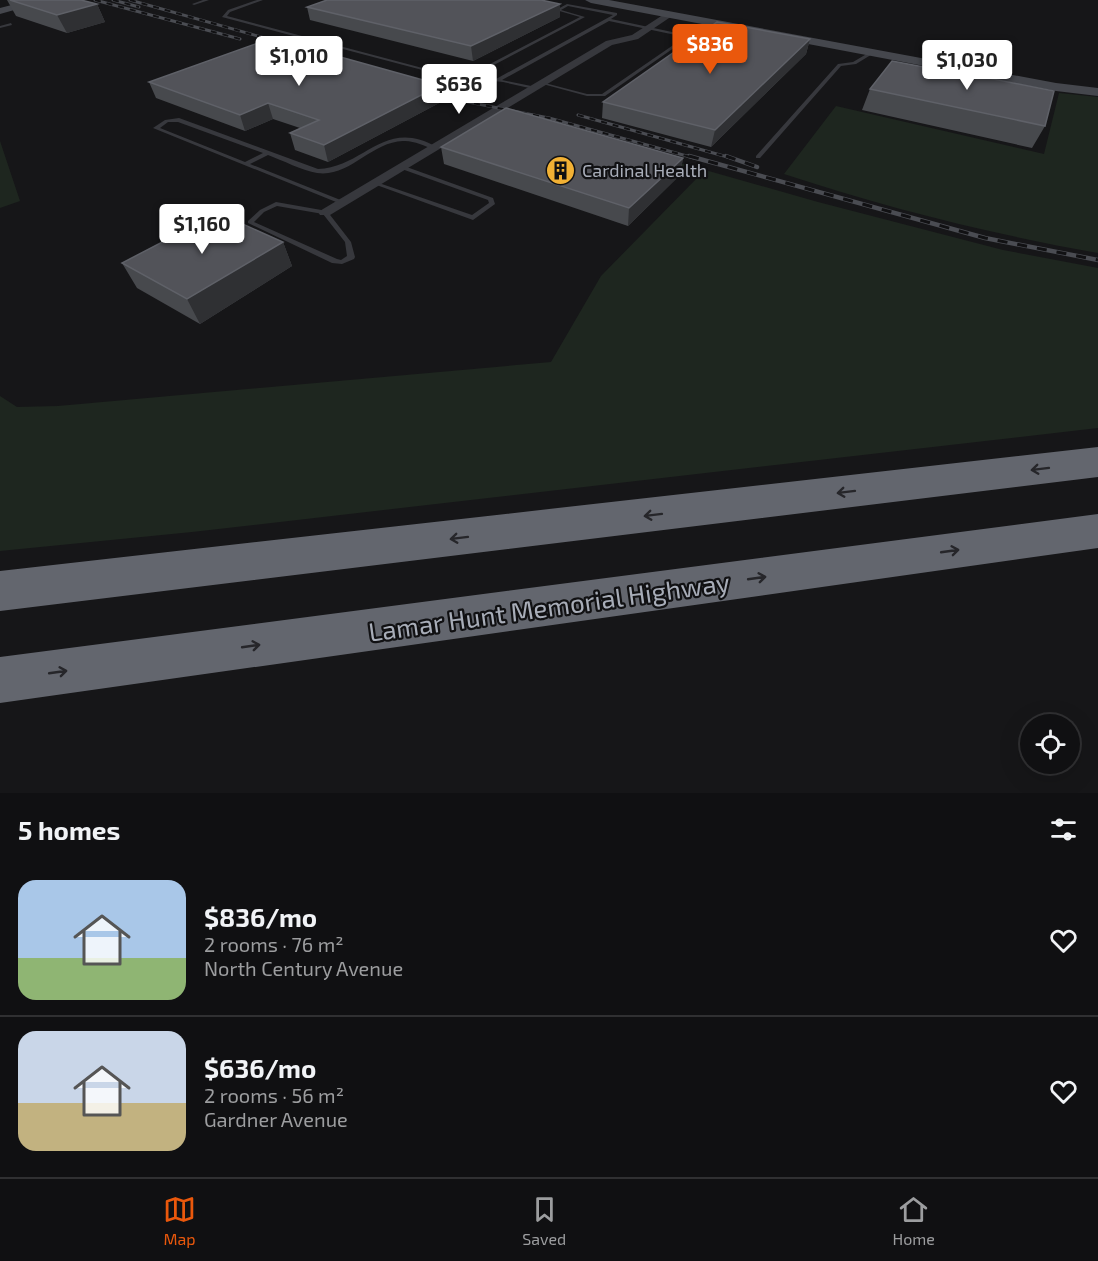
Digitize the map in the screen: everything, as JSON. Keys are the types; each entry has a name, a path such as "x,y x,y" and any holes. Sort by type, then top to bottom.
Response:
{"highway":[{"path":"14,591 1098,462"},
{"name":"Lamar Hunt Memorial Highway","path":"0,680 1098,531"}],"street":[{"path":"0,11 44,0"},
{"path":"591,0 872,53 942,70 1022,85 1098,92"},
{"path":"609,43 607,39 653,12"},
{"path":"325,212 434,147 492,116 609,43 627,40 669,14"}],"lane":[{"path":"194,4 207,0"},
{"path":"261,0 228,11 224,17 445,75 498,80 587,95 603,95 690,37 608,20"},
{"path":"468,77 583,17 558,10 563,6 574,5 615,14 498,80"},
{"path":"0,27 11,24"},
{"path":"758,157 840,65 854,63 872,53"},
{"path":"487,67 495,69"},
{"path":"504,71 512,73"},
{"path":"341,202 156,128 167,121 179,120 317,171 327,172 342,168 397,140 406,139 434,147"},
{"path":"245,164 268,153"},
{"path":"374,183 473,218 492,204 491,199 401,167"},
{"path":"276,204 325,212 348,242 352,252 347,260 335,261 250,222 262,211 276,204"}],"shaded area":[{"path":"1059,93 1098,97 1098,253 940,219 784,174 836,106 1044,154"},
{"path":"521,122 642,152 818,202 1003,250 1098,268 1098,428 192,532 0,551 0,396 17,407 58,406 551,362 601,276 700,175"},
{"path":"0,141 20,201 0,208"}],"building":[{"path":"10,0 81,0 97,4 57,15"},
{"path":"327,0 541,0 560,4 471,46 307,7"},
{"path":"717,22 810,39 715,130 603,102"},
{"path":"272,38 441,85 324,145 290,133 319,120 268,103 240,115 149,82"},
{"path":"892,61 950,72 954,65 991,72 988,78 1054,91 1045,126 870,89"},
{"name":"Cardinal Health","path":"506,108 683,158 629,208 441,147"},
{"path":"218,213 283,242 187,299 122,263"}],"railway":[{"path":"95,0 240,39"},
{"path":"113,0 139,7"},
{"path":"130,0 286,44"},
{"path":"425,82 492,101"},
{"path":"427,94 549,118 694,158"},
{"path":"578,115 731,158"},
{"path":"689,156 985,238 1098,260"},
{"path":"726,156 757,167"}],"place":[{"name":"Cardinal Health","path":"561,170"}]}
